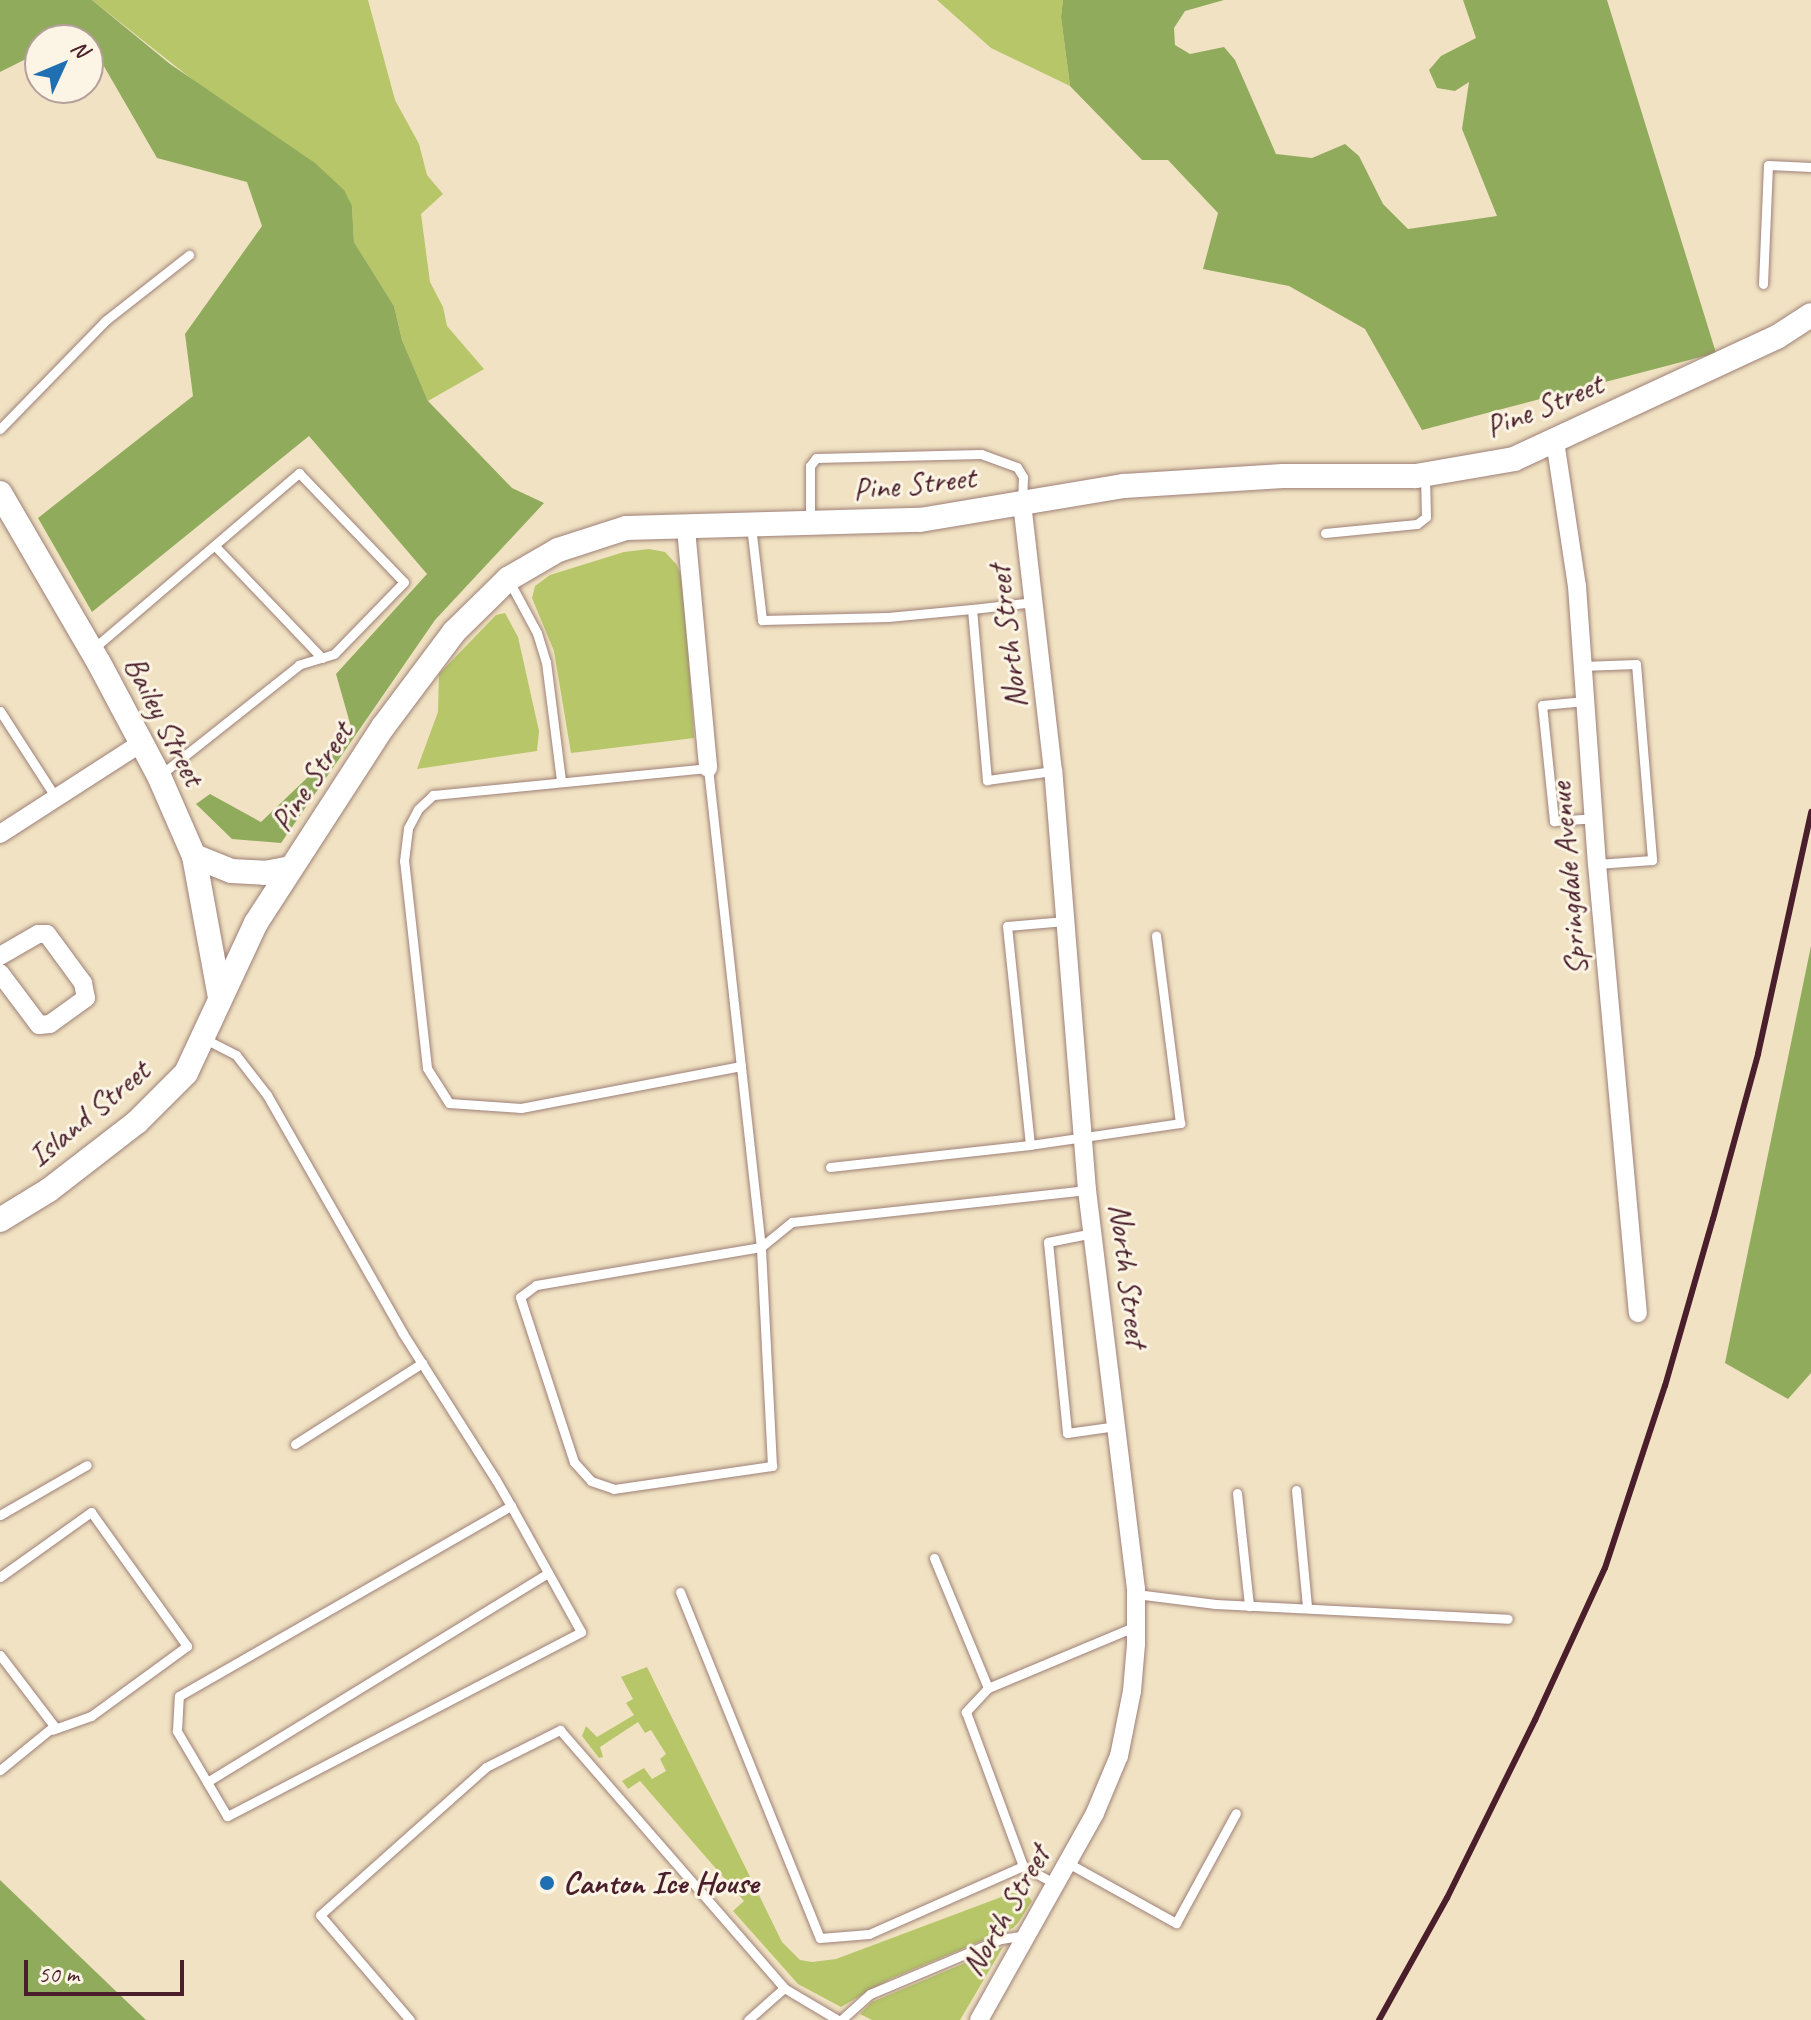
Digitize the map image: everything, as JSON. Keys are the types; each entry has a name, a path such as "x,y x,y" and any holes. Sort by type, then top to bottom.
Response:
{"street":[{"name":"Pine Street","path":"220,997 256,923 290,868 383,727 445,644 508,579 558,550 626,528 686,529 920,520 1124,486 1283,476 1425,474 1514,459 1777,337 1811,315"},
{"name":"Springdale Avenue","path":"1555,441 1577,586 1593,818 1638,1313"},
{"name":"Bailey Street","path":"0,493 92,650 159,776 194,856 220,997"},
{"name":"North Street","path":"979,2020 1057,1885 1119,1756 1132,1691 1136,1626 1136,1594 1087,1190 1053,771 1036,602 1022,503"},
{"path":"686,529 708,768"},
{"path":"2,829 141,743"},
{"path":"194,856 231,871 265,873 290,868"},
{"path":"0,956 38,934 47,934 83,983 86,998 50,1024 39,1025 0,973"},
{"name":"Island Street","path":"0,1220 49,1190 137,1122 186,1073 205,1039 220,997"}],"lane":[{"path":"1763,284 1768,165 1811,167"},
{"path":"0,429 105,321 189,255"},
{"path":"809,524 810,466 816,458 981,454 1017,467 1023,477 1022,503"},
{"path":"92,650 299,473 404,582 334,654 299,665 159,776"},
{"path":"1325,533 1417,524 1426,517 1425,474"},
{"path":"751,526 762,620 888,617 1036,602"},
{"path":"215,546 322,658"},
{"path":"508,579 537,633 546,662 561,781"},
{"path":"972,609 987,780 1053,771"},
{"path":"1582,666 1636,664 1652,860 1597,864"},
{"path":"1585,701 1542,705 1554,821 1593,818"},
{"path":"0,711 56,798"},
{"path":"741,1066 521,1108 449,1103 427,1068 404,861 408,828 418,809 433,795 708,768 741,1066 761,1247 772,1466 614,1489 591,1481 574,1462 520,1297 536,1285 761,1247 792,1222 1087,1190"},
{"path":"1030,1145 1007,926 1065,921"},
{"path":"830,1167 1083,1139 1180,1123 1156,936"},
{"path":"205,1039 236,1055 267,1095 422,1363 511,1506 581,1632 227,1816 177,1731 179,1696 511,1506"},
{"path":"1093,1233 1048,1242 1067,1433 1116,1426"},
{"path":"295,1444 422,1363"},
{"path":"0,1515 87,1465"},
{"path":"1296,1490 1307,1607"},
{"path":"1237,1493 1249,1606"},
{"path":"0,1577 91,1512 187,1646 91,1716 52,1730 0,1770"},
{"path":"934,1558 988,1688"},
{"path":"207,1782 548,1573"},
{"path":"680,1592 820,1938 869,1934 1023,1866"},
{"path":"1136,1594 1249,1606 1508,1619"},
{"path":"1057,1885 1023,1866 966,1712 988,1688 1136,1626"},
{"path":"0,1655 52,1721 52,1730"},
{"path":"410,2020 320,1915 486,1767 560,1730 784,1988 840,2020 870,1994 1001,1939 1029,1935"},
{"path":"1068,1863 1176,1923 1236,1813"},
{"path":"748,2020 784,1988"}],"green space":[{"path":"0,0 92,0 170,64 315,163 344,190 352,206 354,242 394,306 402,340 428,401 512,488 544,503 435,620 281,843 232,839 196,804 210,794 261,822 353,734 336,674 427,574 309,436 92,612 38,518 193,396 185,334 262,226 247,182 157,158 104,66 104,24 24,24 24,60 0,72"},
{"path":"92,0 368,0 395,100 419,144 427,175 443,194 421,214 430,282 443,307 447,326 484,369 428,401 402,340 394,306 354,242 352,206"},
{"path":"937,0 1063,0 1061,17 1070,86 991,48"},
{"path":"1063,0 1224,0 1185,11 1174,28 1175,45 1190,54 1224,47 1235,60 1276,154 1312,158 1345,144 1359,156 1383,204 1408,229 1497,216 1462,129 1469,82 1455,91 1437,88 1429,70 1441,56 1476,38 1463,0 1607,0 1716,353 1422,430 1365,329 1289,286 1203,269 1218,213 1168,160 1142,160 1070,86 1061,17"},
{"path":"649,549 665,552 677,565 684,584 694,738 571,753 554,651 532,598 535,586 550,575 624,552"},
{"path":"505,613 518,637 539,731 537,751 417,769 438,712 439,674 496,615"},
{"path":"1811,946 1811,1373 1788,1399 1725,1363"},
{"path":"647,1667 782,1942 800,1960 836,1959 1023,1889 1032,1901 1018,1923 1013,1928 890,1979 841,2007 798,1984 733,1911 744,1901 640,1781 628,1789 622,1781 644,1768 652,1779 666,1771 660,1759 666,1754 651,1730 645,1733 638,1722 600,1747 603,1757 599,1758 582,1736 586,1726 597,1737 634,1715 626,1703 633,1699 621,1677"},
{"path":"0,1880 146,2020 0,2020"},
{"path":"1003,1947 960,2020 872,2020 860,2014 872,2002"}],"railway":[{"path":"1379,2020 1447,1898 1535,1720 1605,1568 1665,1386 1758,1054 1811,812"}],"place":[{"name":"Canton Ice House","path":"547,1883"}]}
